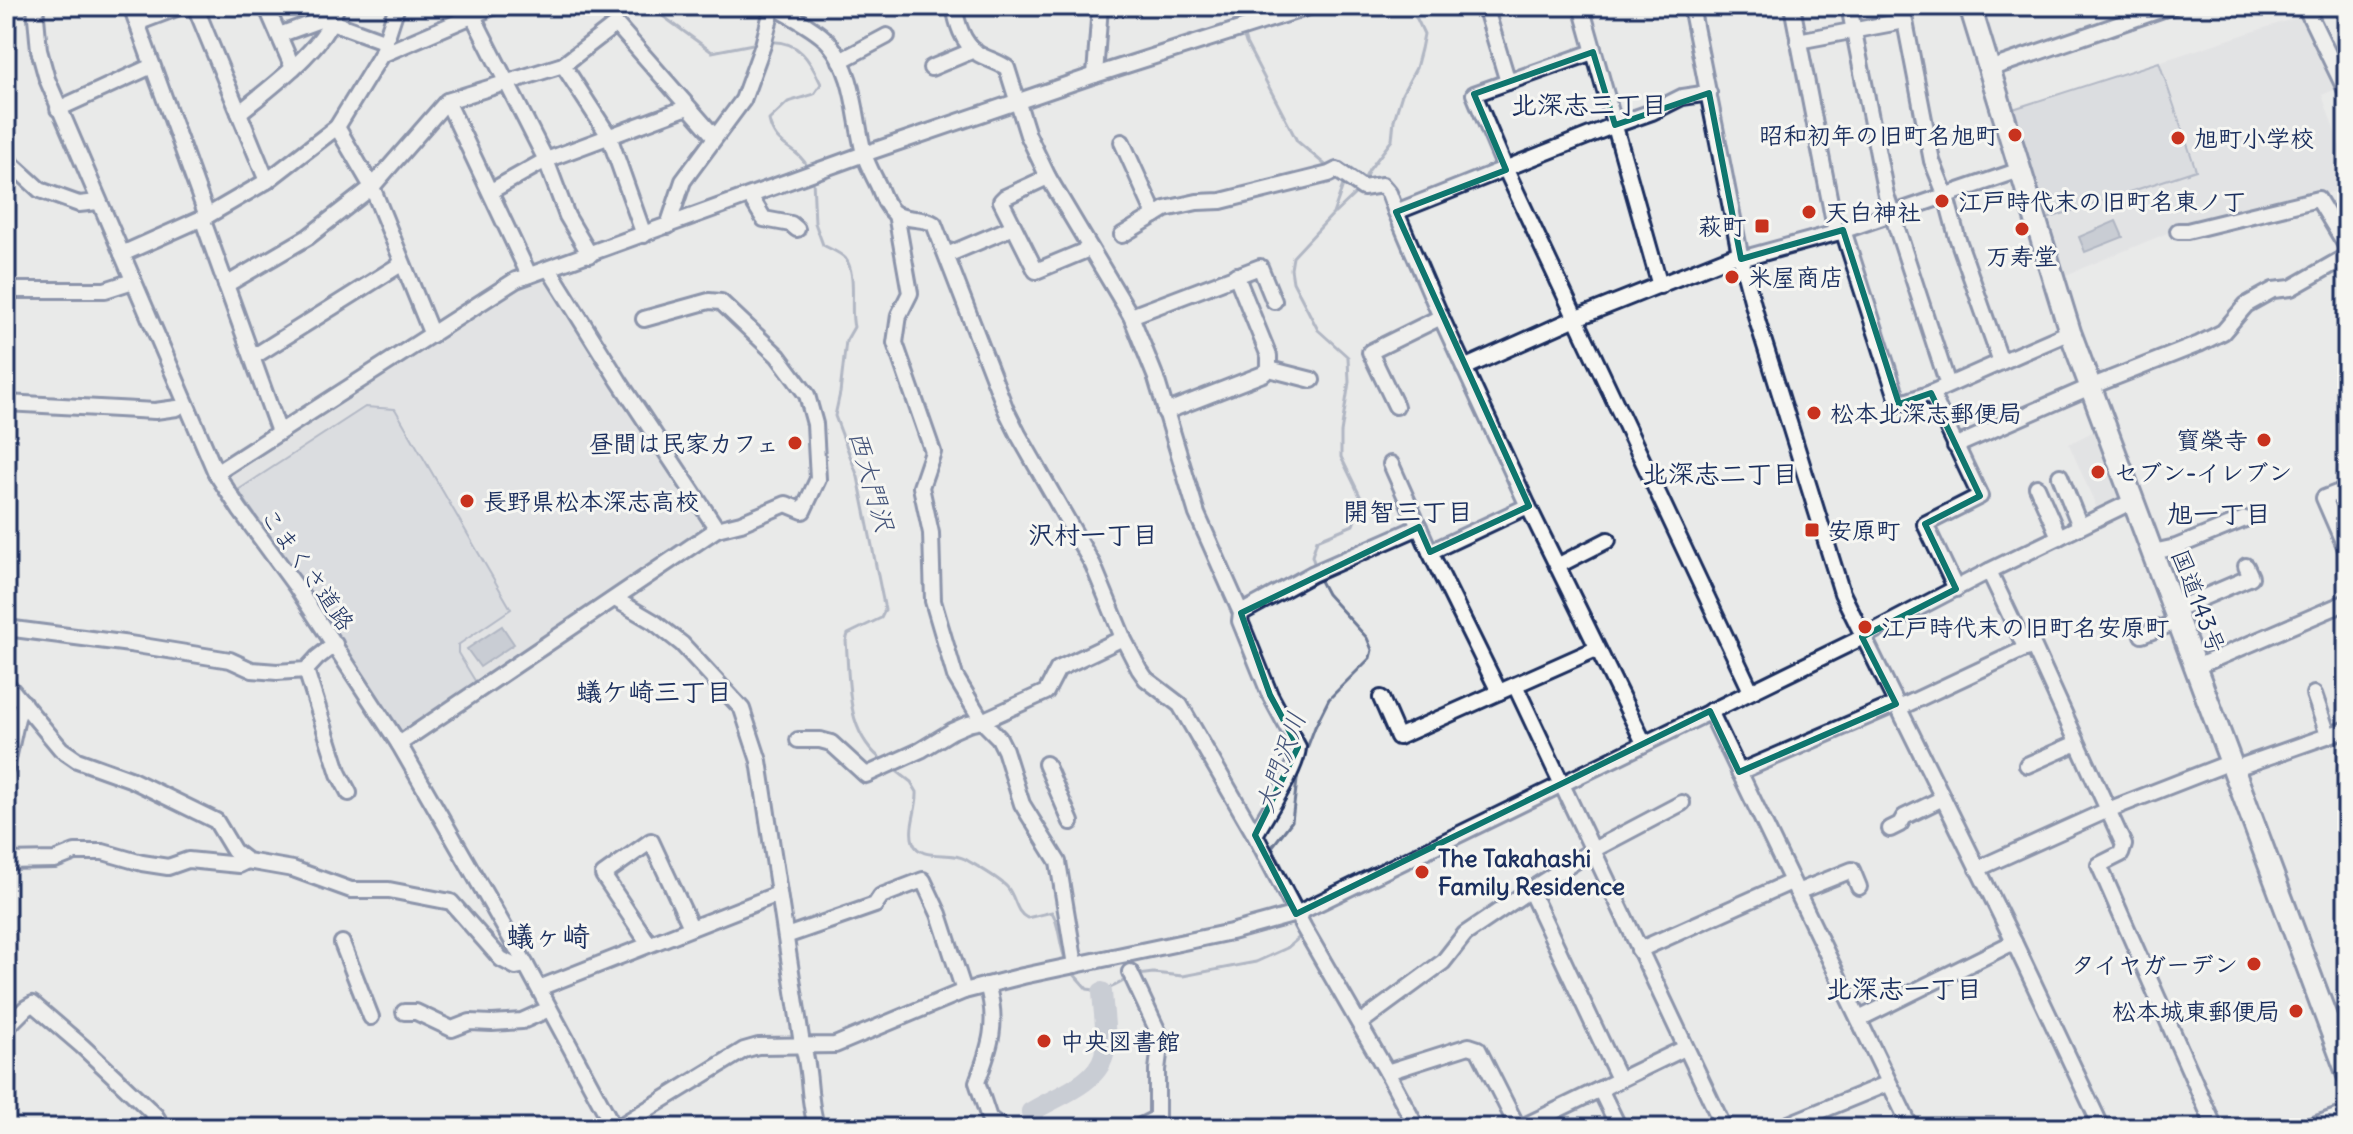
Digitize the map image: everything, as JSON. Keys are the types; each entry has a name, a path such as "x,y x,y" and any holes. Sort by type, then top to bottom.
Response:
{"highway":[{"name":"国道143号","path":"1970,6 2070,332 2346,1064"}],"street":[{"name":"こまくさ道路","path":"35,6 39,50 58,109 216,473 335,644 399,744 615,1128"},
{"path":"131,6 279,432"},
{"path":"137,23 182,6"},
{"path":"195,6 267,181"},
{"path":"266,6 293,68"},
{"path":"239,113 293,68 333,22 336,6"},
{"path":"122,254 204,217 267,181 337,127 384,48 397,6"},
{"path":"279,35 323,19 384,48 495,6"},
{"path":"954,6 957,23 974,50 1007,68 1028,135 1048,177 1131,316 1156,378 1197,514 1241,613 1240,621 1270,695 1298,747 1290,771 1255,835"},
{"path":"1095,75 1100,6"},
{"path":"216,473 516,280 864,154 1095,75 1312,6"},
{"path":"1485,6 1508,82"},
{"path":"1581,6 1660,286"},
{"path":"1691,6 1740,256 1842,593 2102,1128"},
{"path":"1792,6 1840,232 1899,404 2070,332"},
{"path":"1849,6 1886,195 1948,385"},
{"path":"1989,69 2172,6"},
{"path":"2305,6 2347,93"},
{"path":"668,226 683,181 743,100 776,7 828,42 840,61 854,95 864,154 886,204 904,218 927,219 934,224 1006,410 1093,565 1123,638 1146,679 1180,705 1301,911 1306,931 1417,1128"},
{"path":"1798,41 1853,31 1903,14 1932,161 2001,362"},
{"path":"473,16 546,160 567,216 590,255"},
{"path":"226,285 308,237 372,187 447,101 563,65 616,24 714,136"},
{"path":"840,61 887,36"},
{"path":"931,68 974,50"},
{"path":"1593,52 1474,94 1575,319 1751,691"},
{"path":"2332,66 2347,60"},
{"path":"563,65 609,136 644,235"},
{"path":"58,109 152,66"},
{"path":"1396,212 1652,112 1682,97 1709,93"},
{"path":"447,101 529,275"},
{"path":"491,191 546,160 688,107"},
{"path":"337,127 372,187 432,335"},
{"path":"1122,142 1155,215"},
{"path":"6,159 40,190 79,204 98,202"},
{"path":"1122,235 1165,209 1197,202 1221,201 1337,170 1363,188 1382,185 1389,193 1441,317 1528,506 1644,743"},
{"path":"1464,368 1575,319 1740,256 1840,232 2020,170"},
{"path":"1048,177 1001,201 1036,271 1089,249"},
{"path":"750,196 764,219 791,224 797,229"},
{"path":"2178,231 2318,199 2347,247"},
{"path":"896,214 910,293 899,315 895,343 933,452 921,487 931,533 933,601 955,676 982,721 999,738 1022,804 1058,862 1071,966"},
{"path":"947,255 1013,227"},
{"path":"1955,446 2199,344 2223,332 2246,305 2273,290 2291,288 2347,256"},
{"path":"253,357 401,264"},
{"path":"1131,316 1260,267 1274,301"},
{"path":"549,269 717,529"},
{"path":"1236,275 1269,356 1269,369"},
{"path":"6,290 105,290 133,281"},
{"path":"399,744 717,529 741,523 786,504 803,511 818,479 815,424 807,395 778,356 721,302 709,301 644,319"},
{"path":"1396,406 1370,352 1441,317"},
{"path":"1165,412 1269,369"},
{"path":"1269,369 1312,380"},
{"path":"1931,393 1980,496 1925,524 1956,589"},
{"path":"6,403 155,411 177,408"},
{"path":"1391,464 1430,552 1499,692"},
{"path":"2060,476 2080,526"},
{"path":"2037,487 2059,537"},
{"path":"2347,489 2324,498 2347,551"},
{"path":"615,1128 744,1050 758,1046 835,1045 964,991 1231,932 1301,911 2133,501"},
{"path":"1430,552 1528,506"},
{"path":"2153,552 2239,526"},
{"path":"1241,613 1317,572 1419,527"},
{"path":"1557,566 1608,540"},
{"path":"1989,571 2026,649"},
{"path":"2142,635 2252,572"},
{"path":"615,599 654,622 682,644 742,709 759,761 806,1055 811,1111 817,1128"},
{"path":"2196,667 2347,602"},
{"path":"6,628 230,660 252,670 277,672 306,670 335,644"},
{"path":"798,740 831,743 866,775 921,750 952,731 1046,692 1058,669 1123,638"},
{"path":"1739,772 1898,706 2033,645 2124,845 2121,854 2099,865 2215,1128"},
{"path":"1381,698 1398,737 1596,649"},
{"path":"306,670 339,774 349,793"},
{"path":"6,683 61,749 77,760 130,779 216,821 234,851 247,861 293,869 351,890 389,890 451,902 501,959 516,967 526,965"},
{"path":"1515,685 1724,1128"},
{"path":"2314,694 2328,735"},
{"path":"6,764 23,702"},
{"path":"1710,711 1911,1128"},
{"path":"1977,869 2108,810 2232,765 2347,729"},
{"path":"2027,765 2077,743"},
{"path":"1046,764 1071,822"},
{"path":"1890,829 1900,824 1904,817 1943,798"},
{"path":"1360,1023 1443,962 1465,934 1593,850 1682,803"},
{"path":"649,944 603,875 651,841 691,927"},
{"path":"6,861 55,860 75,852 103,852 168,867 188,860 239,865 247,861"},
{"path":"1639,950 1794,887 1852,870 1859,887"},
{"path":"786,936 875,905 881,896 923,880 939,914 964,991"},
{"path":"1530,890 1619,1079"},
{"path":"539,988 778,894"},
{"path":"1859,1019 2014,942"},
{"path":"342,943 371,1017"},
{"path":"1131,975 1161,1038 1157,1118 1137,1128"},
{"path":"987,985 993,1003 993,1025 990,1049 977,1082 989,1118 1002,1128"},
{"path":"6,1028 33,1004 155,1115 163,1128"},
{"path":"404,1012 416,1012 452,1029 470,1022 522,1021 549,1009"},
{"path":"1387,1072 1469,1046 1478,1049 1519,1128 1685,1048"},
{"path":"1779,1128 1889,1083"},
{"path":"1600,1089 1619,1128"},
{"path":"2306,1128 2347,1113"}],"highlighted area":[{"path":"1593,52 1615,125 1709,93 1741,259 1843,230 1899,404 1931,393 1980,496 1925,524 1956,589 1862,637 1896,704 1739,772 1710,711 1296,914 1255,835 1298,747 1270,695 1241,613 1419,527 1430,552 1529,506 1396,212 1506,170 1474,94"}],"shaded area":[{"name":"旭町小学校","path":"2302,16 2336,89 2322,95 2347,167 2347,188 2177,229 2061,277 2010,110"},
{"path":"2159,62 2196,170 2044,220 2010,110"},
{"name":"長野県松本深志高校","path":"539,278 545,279 603,373 705,525 703,533 402,734 230,477 231,472 520,286"},
{"path":"365,407 395,409 511,609 458,645 458,653 477,684 402,734 238,490"},
{"name":"セブン-イレブン","path":"2100,428 2126,500 2099,513 2069,444"}],"water":[{"path":"2116,221 2123,237 2085,252 2079,237"},
{"path":"502,626 514,644 480,667 467,649"}],"waterway":[{"name":"西大門沢","path":"649,6 712,52 758,43"},
{"name":"大門沢川","path":"1235,6 1241,25"},
{"path":"1363,182 1392,140 1402,94 1416,68 1421,49 1424,34 1406,6"},
{"name":"大門沢川","path":"1243,33 1297,141 1330,169"},
{"name":"西大門沢","path":"769,42 796,48 808,60 821,84 814,94 788,102 769,120 776,136 808,168"},
{"name":"大門沢川","path":"1315,566 1312,556 1317,540 1353,525 1362,500 1341,457 1341,433 1349,382 1348,357 1318,330 1293,282 1291,269 1293,257 1333,214 1343,185 1337,178"},
{"name":"西大門沢","path":"813,179 815,223 823,245 845,258 851,273 854,327 846,341 835,416 858,477 885,610 881,618 848,634 846,641 856,723 872,751 885,762"},
{"path":"1335,213 1358,191"},
{"name":"大門沢川","path":"1301,905 1272,847 1292,821 1298,772 1329,699 1370,658 1372,650 1367,638 1327,594 1318,577"},
{"name":"西大門沢","path":"894,769 911,782 917,792 912,830 917,848 929,854 965,859 987,872 1007,887 1020,912 1027,918 1052,912 1066,961"},
{"name":"大門沢川","path":"1138,975 1183,976 1256,962 1287,948 1301,936"},
{"name":"西大門沢","path":"1071,971 1087,989 1108,988 1127,979"},
{"name":"大門沢川","path":"1035,1128 1031,1112 1073,1089 1100,1065 1106,1041 1102,992"}],"place":[{"name":"昭和初年の旧町名旭町","path":"2015,135"},
{"name":"旭町小学校","path":"2178,138"},
{"name":"江戸時代末の旧町名東ノ丁","path":"1942,201"},
{"name":"天白神社","path":"1809,212"},
{"name":"萩町","path":"1762,226"},
{"name":"万寿堂","path":"2022,229"},
{"name":"米屋商店","path":"1732,277"},
{"name":"松本北深志郵便局","path":"1814,413"},
{"name":"寳榮寺","path":"2264,440"},
{"name":"昼間は民家カフェ","path":"795,443"},
{"name":"セブン-イレブン","path":"2098,472"},
{"name":"長野県松本深志高校","path":"467,501"},
{"name":"安原町","path":"1812,530"},
{"name":"江戸時代末の旧町名安原町","path":"1865,627"},
{"name":"The Takahashi Family Residence","path":"1422,872"},
{"name":"タイヤガーデン","path":"2254,964"},
{"name":"松本城東郵便局","path":"2296,1011"},
{"name":"中央図書館","path":"1044,1041"}],"district":[{"name":"北深志三丁目","path":"1589,104"},
{"name":"北深志二丁目","path":"1720,473"},
{"name":"開智三丁目","path":"1408,511"},
{"name":"旭一丁目","path":"2219,513"},
{"name":"沢村一丁目","path":"1093,534"},
{"name":"蟻ケ崎三丁目","path":"654,691"},
{"name":"蟻ヶ崎","path":"548,936"},
{"name":"北深志一丁目","path":"1904,988"}]}
